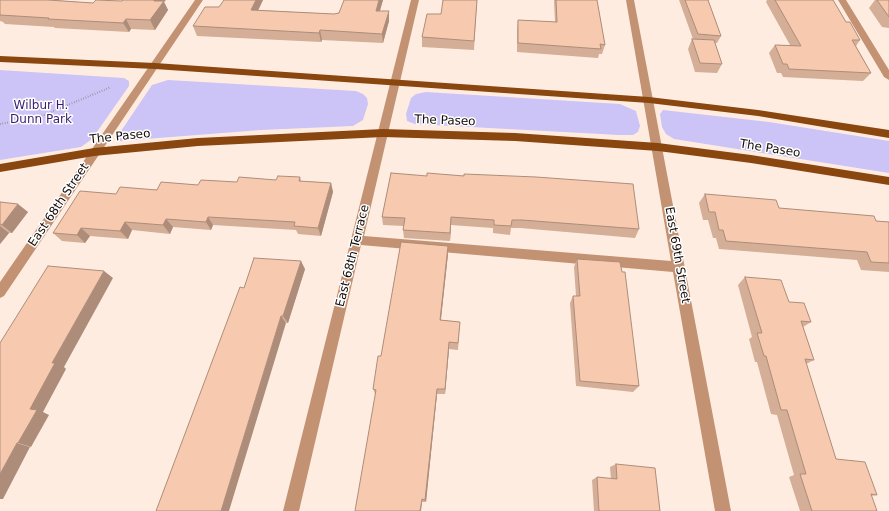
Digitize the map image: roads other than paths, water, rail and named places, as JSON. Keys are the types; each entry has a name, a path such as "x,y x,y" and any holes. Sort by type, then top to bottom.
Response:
{"main road":[{"path":"0,59 155,66 649,100 758,113 889,134"},
{"name":"The Paseo","path":"0,168 94,152 198,142 383,133 516,137 658,147 751,159 889,182"}],"street":[{"name":"East 68th Street","path":"0,292 94,152 200,0"},
{"name":"East 68th Terrace","path":"291,511 415,0"},
{"name":"East 69th Street","path":"630,0 658,147 723,511"},
{"path":"842,0 889,77"},
{"path":"356,240 679,267"}],"park label":[{"name":"Wilbur H. Dunn Park","path":"41,113"}]}
